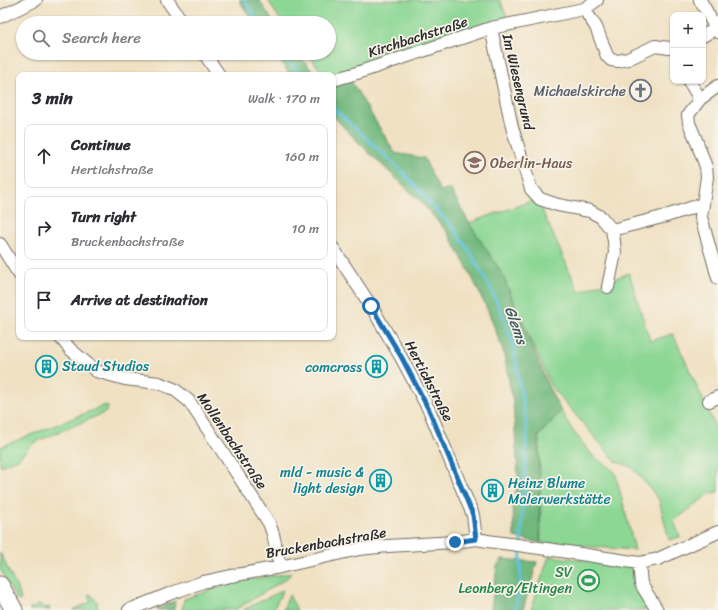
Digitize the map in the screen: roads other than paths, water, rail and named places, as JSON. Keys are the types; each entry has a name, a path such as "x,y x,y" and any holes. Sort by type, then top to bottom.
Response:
{"main road":[{"path":"0,585 14,610"}],"street":[{"path":"0,17 36,0"},
{"path":"167,0 178,16"},
{"name":"Kirchbachstraße","path":"336,79 491,28 584,9 597,0"},
{"path":"700,0 716,26 706,34"},
{"path":"584,9 596,27 607,56 611,60 617,61 628,59 655,46 670,50"},
{"name":"Im Wiesengrund","path":"491,28 512,127 530,190 540,199 558,205 590,211 601,217 612,230"},
{"path":"209,60 217,72"},
{"path":"691,84 700,99"},
{"path":"718,86 700,99 688,115 689,123 706,167 712,175 703,204 701,218 714,246 718,278"},
{"path":"608,287 616,253 612,230 666,216 703,204"},
{"path":"0,244 16,269"},
{"name":"Hertichstraße","path":"336,253 371,306 402,358 430,412 473,515 476,539"},
{"name":"Mollenbachstraße","path":"62,340 70,349 96,370 125,379 159,383 174,389 189,402 269,523 280,566"},
{"name":"Bruckenbachstraße","path":"129,610 203,582 359,549 455,542 476,539 639,563 658,559 718,532"},
{"path":"639,563 642,584 657,610"}],"waterway":[{"name":"Glems","path":"244,0 255,16"},
{"name":"Glems","path":"286,60 299,72"},
{"name":"Glems","path":"336,111 400,169 454,229 468,249 490,287 502,314 513,344 527,429 521,543"},
{"name":"Glems","path":"515,610 520,586 521,548"}],"place":[{"name":"Michaelskirche","path":"641,91"},
{"name":"Oberlin-Haus","path":"475,163"},
{"name":"Staud Studios","path":"46,366"},
{"name":"comcross","path":"377,367"},
{"name":"mld - music & light design","path":"380,480"},
{"name":"Heinz Blume Malerwerkstätte","path":"492,491"},
{"name":"SV Leonberg/Eltingen","path":"588,580"}]}
